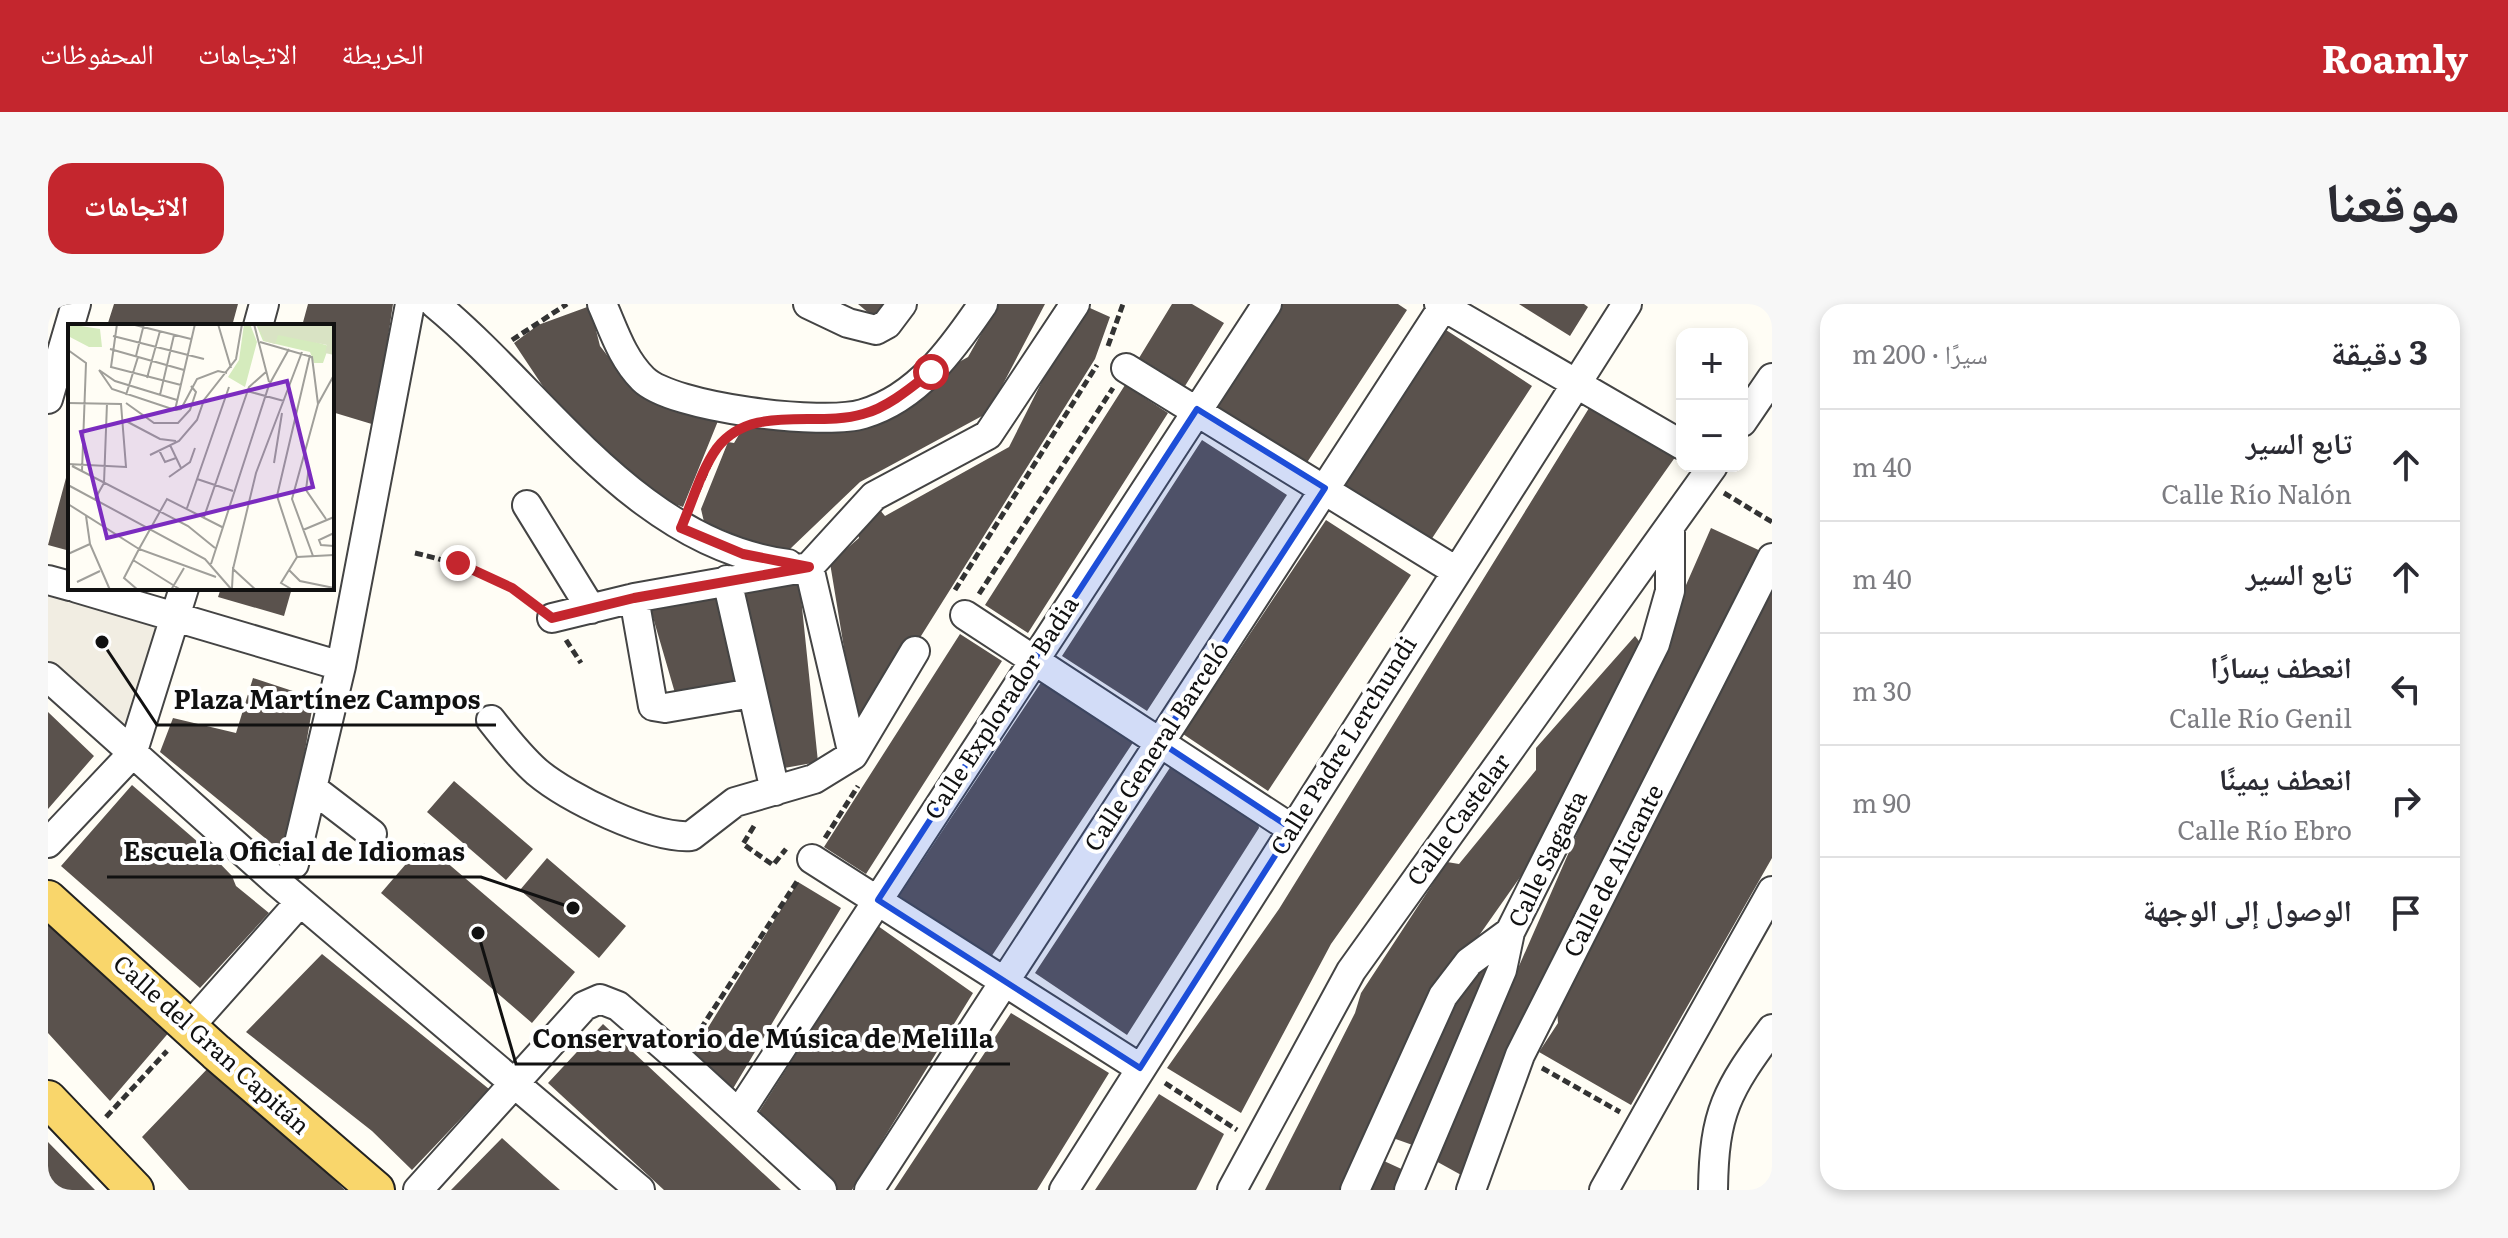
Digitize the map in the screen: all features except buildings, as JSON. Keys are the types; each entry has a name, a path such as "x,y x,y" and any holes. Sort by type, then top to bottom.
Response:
{"main road":[{"name":"Calle del Gran Capitán","path":"48,899 376,1190"},
{"path":"48,1099 135,1190"}],"street":[{"path":"70,324 76,304"},
{"path":"259,324 264,304"},
{"path":"294,864 341,666 410,304"},
{"path":"435,304 492,354 617,480 681,528 743,554 809,567"},
{"path":"602,304 623,353 644,381 664,392 741,410 830,420 865,414 915,385 954,348 983,304"},
{"path":"827,308 864,329 876,330 887,324 902,304"},
{"path":"552,618 634,598 809,567 874,496 988,435 1075,304"},
{"name":"Calle Explorador Badia","path":"739,1113 1267,304"},
{"name":"Calle Padre Lerchundi","path":"1064,1190 1627,304"},
{"path":"1442,305 1676,441"},
{"name":"Calle General Barceló","path":"869,1190 1442,305"},
{"path":"48,399 68,331"},
{"path":"1111,359 1197,409 1456,571"},
{"path":"1748,413 1772,378"},
{"name":"Calle Castelar","path":"1232,1190 1351,971 1709,472"},
{"path":"527,505 591,609"},
{"name":"Calle Sagasta","path":"1409,1190 1502,970 1510,932 1655,644 1670,591 1670,526"},
{"name":"Calle de Alicante","path":"1471,1190 1520,1055 1772,558"},
{"path":"809,567 853,755"},
{"path":"48,580 68,585"},
{"path":"727,580 775,791"},
{"path":"84,590 341,666"},
{"path":"48,843 132,754 183,590"},
{"path":"634,598 653,706 665,708 752,693"},
{"path":"957,607 1292,829"},
{"path":"491,720 537,772 563,790 659,833 691,836 735,802 814,779 853,755 915,651"},
{"path":"48,677 300,902 640,1190"},
{"path":"312,788 372,834"},
{"path":"812,859 1140,1068"},
{"path":"1604,1190 1772,891"},
{"path":"189,1027 300,902"},
{"path":"1355,1190 1443,996 1469,962 1510,932"},
{"path":"418,1190 584,1006 600,999 618,1006 822,1190"},
{"path":"1713,1190 1723,1108 1732,1083 1772,1029"}],"path":[{"path":"492,354 567,304"},
{"path":"957,607 1111,359 1123,304"},
{"path":"681,528 716,450 739,428"},
{"path":"1733,498 1772,522"},
{"path":"415,553 458,563 512,588 552,618 581,663"},
{"path":"775,791 743,844 773,865 789,845 812,859"},
{"path":"86,1138 189,1027"},
{"path":"1520,1055 1639,1123"},
{"path":"1140,1068 1224,1122"}],"highlighted area":[{"path":"1197,409 1325,488 1160,742 1292,829 1140,1068 878,900"}],"shaded area":[{"path":"48,587 162,622 130,729 48,663"}],"place":[{"name":"Plaza Martínez Campos","path":"102,642"},
{"name":"Escuela Oficial de Idiomas","path":"573,908"},
{"name":"Conservatorio de Música de Melilla","path":"478,933"}],"route":[{"path":"458,563 512,588 552,618 634,598 809,567 775,563 743,554 681,528 716,450 739,428 792,418 830,420 865,414 890,401 931,372"}]}
